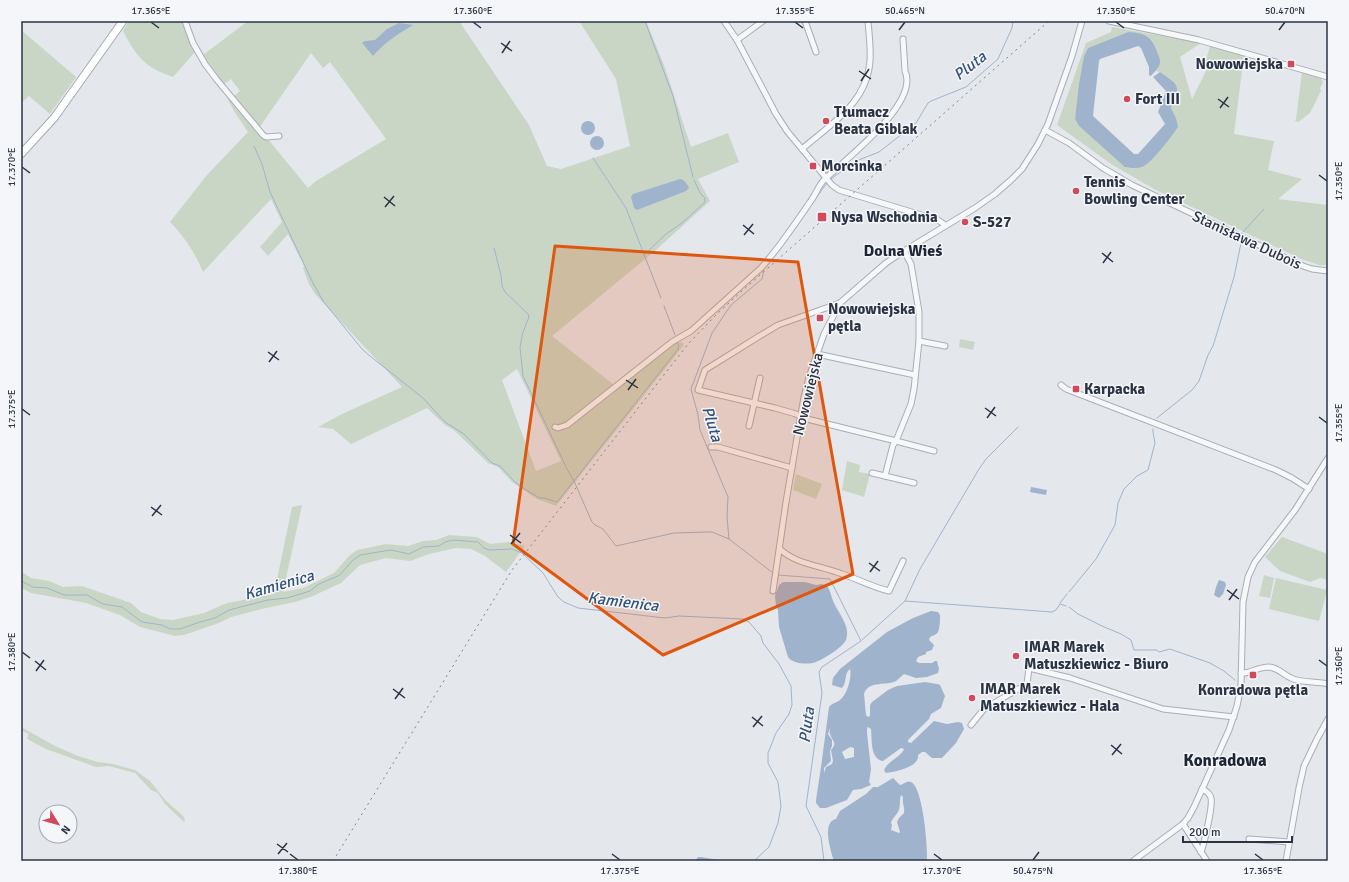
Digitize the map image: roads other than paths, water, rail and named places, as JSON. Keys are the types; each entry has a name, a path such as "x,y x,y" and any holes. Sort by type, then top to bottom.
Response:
{"main road":[{"path":"21,154 57,113 123,21"}],"street":[{"path":"185,21 197,52 217,80 263,135 266,137 279,136"},
{"path":"724,21 737,40 776,114 802,149 834,187 842,191 938,220 945,225"},
{"path":"737,40 763,21"},
{"path":"805,21 816,52"},
{"path":"802,149 844,114 852,105 862,89 867,77 870,62 868,21"},
{"name":"Nowowiejska","path":"773,591 800,416 808,384 824,334 840,303 877,270 945,225 975,208 1011,180 1032,155 1045,130 1072,56 1082,21"},
{"path":"1109,21 1199,40 1328,77"},
{"path":"555,427 558,428 567,425 672,342 691,330 761,268 781,244 814,198 821,185 828,180 873,135 901,101 906,89 907,75 905,71 903,39"},
{"name":"Stanisława Dubois","path":"1045,130 1065,140 1112,174 1140,189 1303,266 1328,271"},
{"path":"885,476 893,445 911,404 919,341 918,312 911,264 904,251"},
{"path":"840,303 778,325 758,337 705,370 698,390 775,408 934,451"},
{"path":"919,341 945,346"},
{"path":"817,354 915,375"},
{"path":"749,426 760,378"},
{"path":"1061,385 1066,389 1276,470 1309,489"},
{"path":"711,447 718,447 792,468"},
{"path":"1133,861 1183,824 1188,818 1228,734 1240,695 1243,602 1248,577 1255,562 1292,515 1328,458"},
{"path":"872,473 914,483"},
{"path":"780,548 787,555 796,560 843,574 858,581 889,591 903,561"},
{"path":"971,725 984,709 1027,684 1029,668 1070,678 1163,708 1234,717"},
{"path":"1241,673 1246,674 1258,668 1276,668 1292,679 1328,684"},
{"path":"1286,861 1304,766 1316,739 1328,719"},
{"path":"1201,852 1204,844 1211,800 1208,793 1202,789"},
{"path":"1183,824 1207,861"},
{"path":"1249,839 1289,842"}],"water":[{"path":"399,23 413,25 392,39 373,56 362,43 365,41 375,40 387,29"},
{"path":"1128,32 1139,33 1151,40 1159,56 1160,65 1151,76 1149,75 1149,67 1141,48 1138,46 1100,59 1093,116 1134,154 1138,154 1165,124 1158,112 1166,91 1153,77 1160,72 1172,80 1177,87 1176,95 1171,108 1176,118 1178,127 1148,163 1137,168 1125,167 1079,126 1075,119 1084,56 1088,48"},
{"path":"588,121 593,123 595,128 593,133 588,135 583,133 581,128 583,123"},
{"path":"597,136 602,138 604,143 602,148 597,150 592,148 590,143 592,138"},
{"path":"680,179 685,181 689,188 686,191 637,210 634,208 631,197 633,194"},
{"path":"1031,487 1047,490 1046,495 1030,492"},
{"path":"1219,580 1225,582 1226,585 1223,594 1219,598 1214,595"},
{"path":"783,582 805,582 827,586 846,625 847,635 844,643 833,652 816,662 801,663 793,661 788,657 779,627 775,596 779,585"},
{"path":"931,611 938,612 940,615 940,626 938,632 930,637 929,640 934,645 932,650 918,657 916,661 919,663 932,663 937,661 939,669 938,673 927,677 916,678 904,674 896,681 870,687 864,694 866,715 868,717 870,716 870,705 872,702 888,690 897,686 925,682 940,685 945,696 941,708 931,714 929,719 908,740 908,742 911,743 934,721 947,724 958,722 962,723 964,729 956,743 942,758 932,758 925,752 922,752 918,755 918,759 915,763 911,766 886,773 884,770 886,767 903,752 904,749 901,748 883,761 879,759 876,757 872,748 871,729 868,727 867,733 871,769 869,782 871,785 853,790 847,800 826,808 820,808 816,803 816,800 829,707 843,698 850,681 850,669 847,673 844,686 842,688 832,685 833,678 840,669 887,632 913,618","holes":["830,728 830,733 834,742 831,750 833,761 832,764 826,767 824,773 824,768 831,761 830,751 832,740 828,734","850,747 854,748 854,757 845,759 842,752"]},
{"path":"893,778 900,785 911,782 915,786 919,795 924,818 927,861 834,861 828,837 829,825 831,821 836,819 840,811 866,794 873,787 878,787","holes":["901,795 903,797 904,813 897,822 899,833 891,830 891,823 899,810"]},
{"path":"698,857 701,857 724,861 695,861"}],"waterway":[{"path":"645,21 673,96 693,177"},
{"name":"Pluta","path":"831,179 856,161 879,152 916,123 928,103 966,87 998,59 1012,28 1013,21"},
{"path":"254,146 262,164 270,192 323,301 362,349 423,398 445,422 464,434 492,463 500,466 515,482 540,498 558,501 678,349 679,346 677,342"},
{"path":"593,158 626,208 661,298"},
{"path":"645,254 666,234 682,223 705,202 705,198 700,193 694,180"},
{"name":"Pluta","path":"816,198 827,183"},
{"path":"1243,232 1264,209"},
{"path":"1157,418 1192,390 1199,381 1208,355 1213,346 1234,277 1241,243"},
{"path":"494,248 501,275 502,286 505,292 528,314 529,317 523,332 520,347 523,376 574,481 592,522 603,529 616,546 674,533 712,532 729,539"},
{"name":"Pluta","path":"764,268 762,279 731,305 712,333 691,389 698,415 700,430 728,497 727,517 729,539 773,573"},
{"path":"664,306 675,335"},
{"path":"905,601 920,569 979,469 986,459 1018,427"},
{"path":"1069,592 1096,559 1115,525 1118,503 1124,489 1137,476 1148,470 1155,443 1153,429"},
{"name":"Kamienica","path":"21,581 33,587 47,588 64,595 87,595 103,604 122,607 142,622 162,625 170,629 180,629 215,618 229,610 268,600 287,598 310,591 319,584 340,575 352,561 360,555 391,550 409,554 423,547 439,546 445,542 453,540 478,542 484,548 489,550 512,549 522,553 543,573 558,597 564,602 578,608 665,618 679,616 743,619 749,622 761,636 763,643 779,664 791,686 792,705 789,714 776,733 768,753 768,763 778,782 781,806 778,823 769,847 754,861"},
{"name":"Pluta","path":"778,575 830,579 861,641 822,667 819,672 822,693 806,806 821,837 824,861"},
{"path":"1060,603 1067,594"},
{"path":"862,640 905,601 1052,612 1056,610 1060,604 1066,606"},
{"path":"1069,607 1078,614 1131,640 1134,650 1157,650 1159,652 1170,649 1210,663 1224,671 1235,680"}],"railway":[{"path":"333,861 512,570 688,344 743,290 1049,21"}],"place":[{"name":"Nowowiejska","path":"1291,64"},
{"name":"Fort III","path":"1127,99"},
{"name":"Tłumacz Beata Giblak","path":"826,121"},
{"name":"Morcinka","path":"813,166"},
{"name":"Tennis Bowling Center","path":"1076,191"},
{"name":"Nysa Wschodnia","path":"822,217"},
{"name":"S-527","path":"965,222"},
{"name":"Nowowiejska pętla","path":"820,318"},
{"name":"Karpacka","path":"1076,389"},
{"name":"IMAR Marek Matuszkiewicz - Biuro","path":"1016,656"},
{"name":"Konradowa pętla","path":"1253,675"},
{"name":"IMAR Marek Matuszkiewicz - Hala","path":"972,698"}],"district":[{"name":"Dolna Wieś","path":"903,251"},
{"name":"Konradowa","path":"1225,760"}]}
